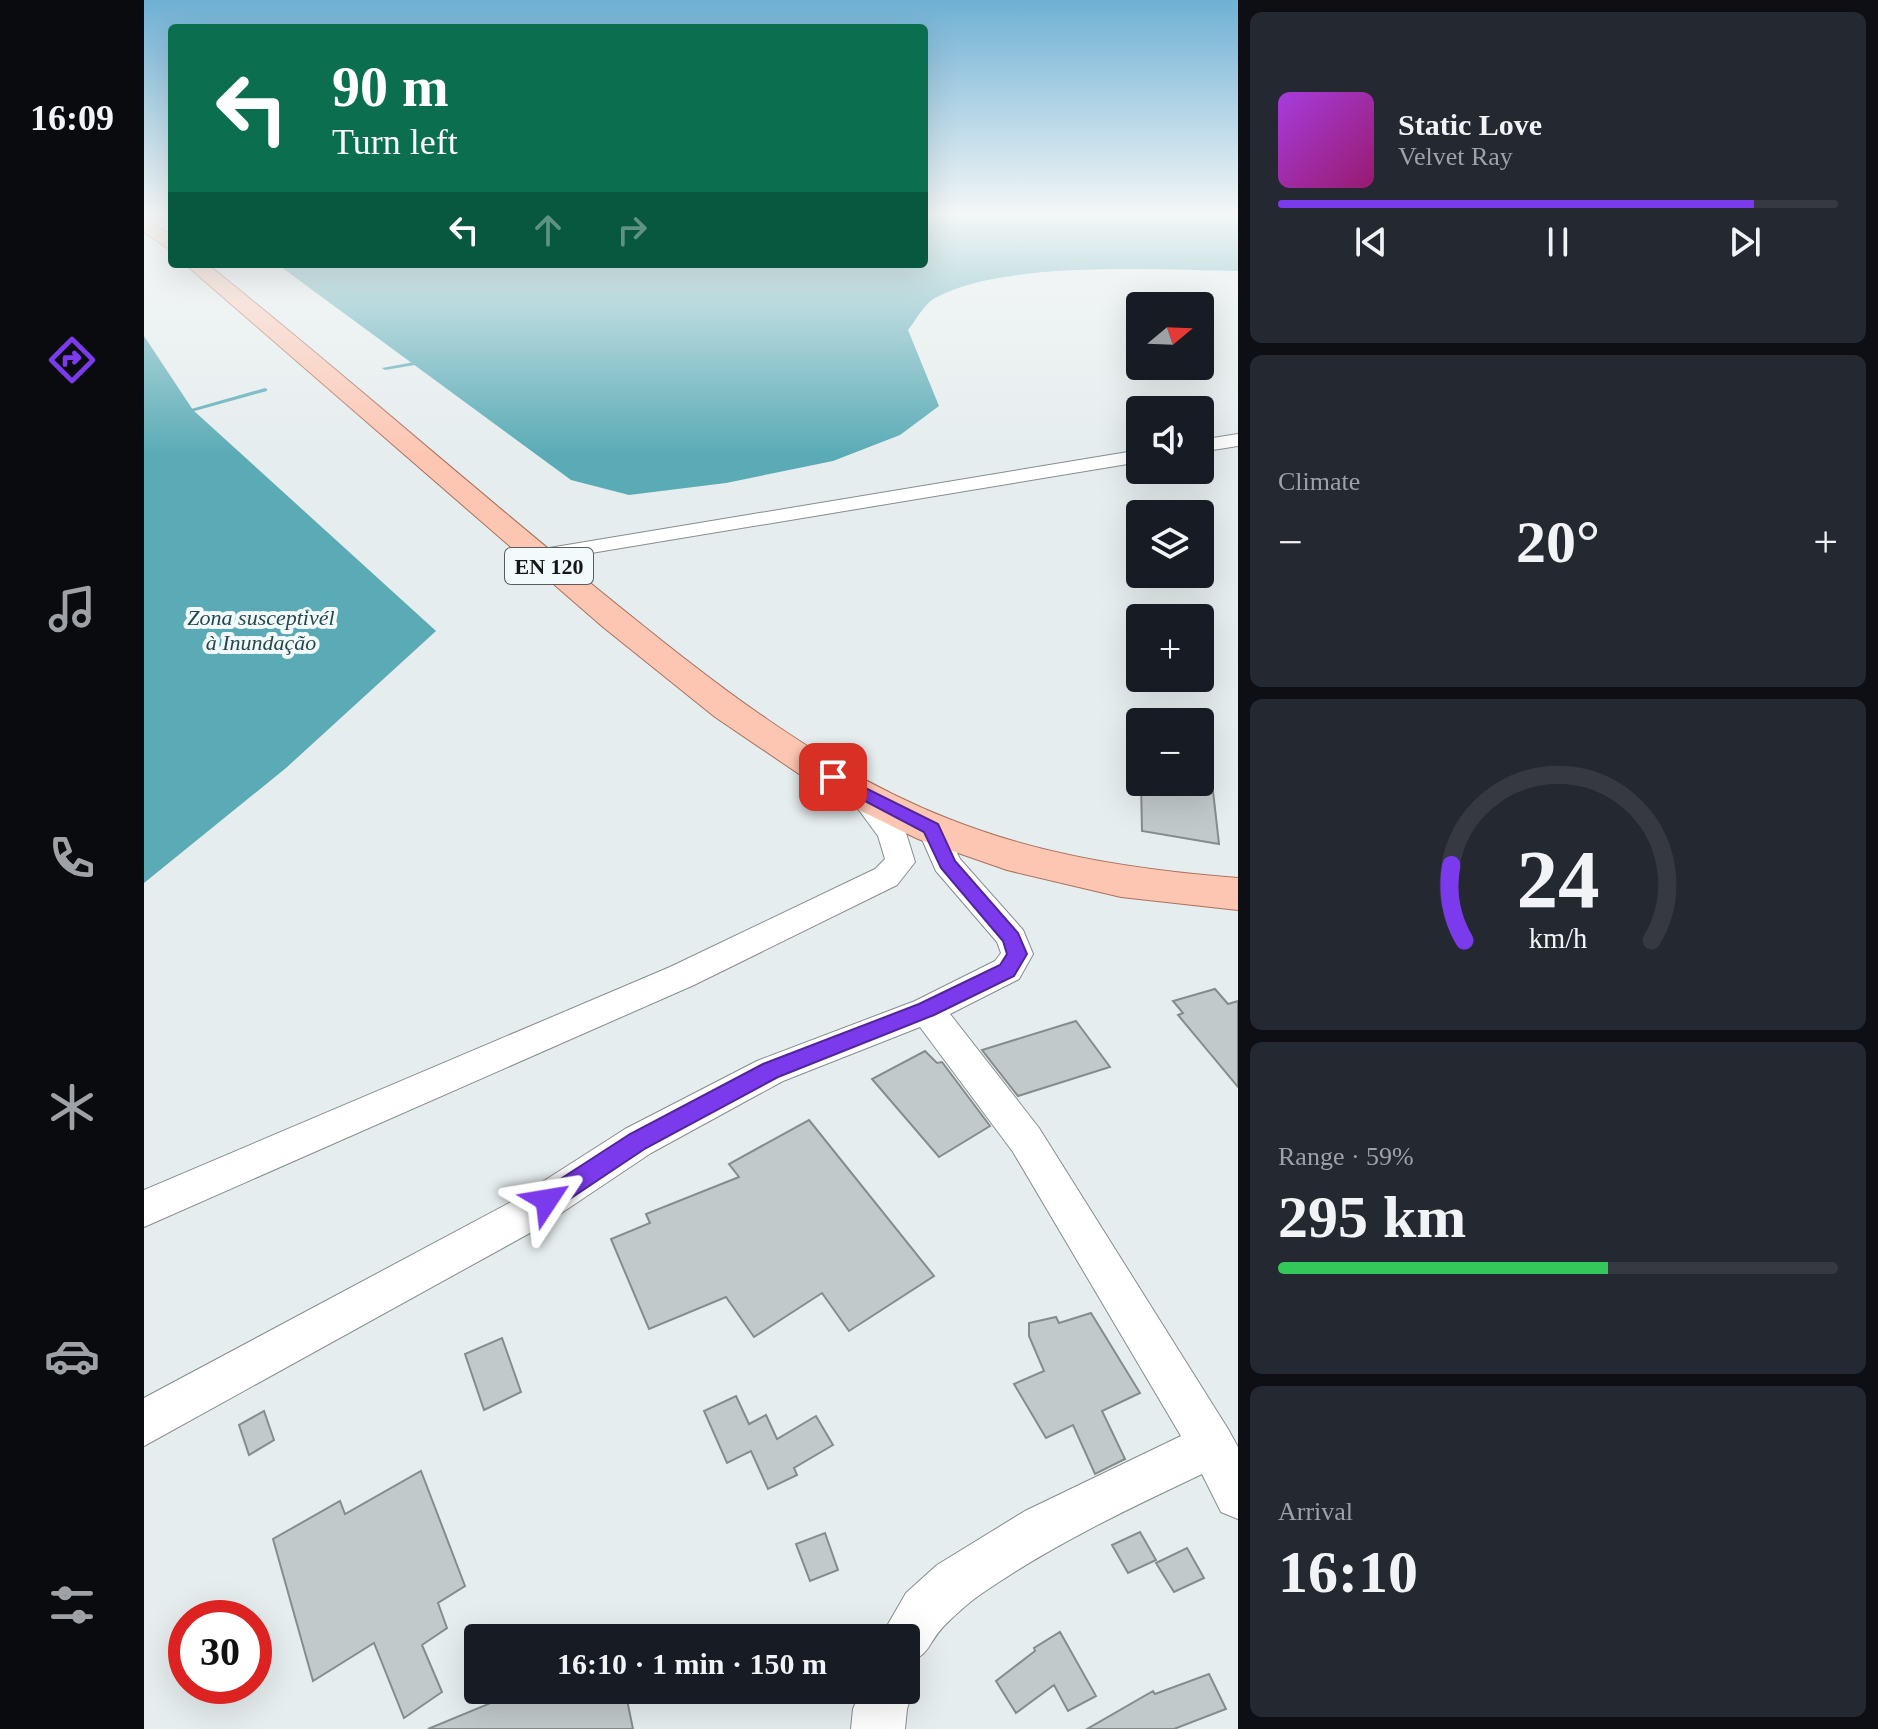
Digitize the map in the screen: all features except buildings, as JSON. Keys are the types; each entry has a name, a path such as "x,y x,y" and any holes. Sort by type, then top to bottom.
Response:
{"main road":[{"name":"EN 120","path":"230,294 537,556 727,711 807,763 932,828 1007,856 1092,878 1238,894"}],"street":[{"path":"1214,444 1238,440"},
{"path":"537,556 1126,458"},
{"path":"144,1209 682,976 886,877 900,862 900,849 896,837 873,813 859,791"},
{"path":"144,1423 525,1215 638,1141 770,1071 927,1010 1007,970 1017,954 1012,938 947,864 932,828"},
{"path":"927,1010 1026,1140 1212,1445 1238,1495"},
{"path":"912,1624 945,1588 1018,1541 1212,1445"},
{"path":"878,1729 882,1704"}],"water":[{"path":"317,294 945,294 931,301 908,330 939,406 900,435 833,461 726,483 629,495 571,480"},
{"name":"Zona susceptivél à Inundação","path":"144,336 193,410 436,631 286,768 144,883"}],"waterway":[{"path":"385,368 425,362"},
{"path":"180,413 265,390"}],"route":[{"path":"547,1200 638,1141 770,1071 927,1010 1007,970 1017,954 1012,938 947,864 932,828 876,802 833,777"}]}
